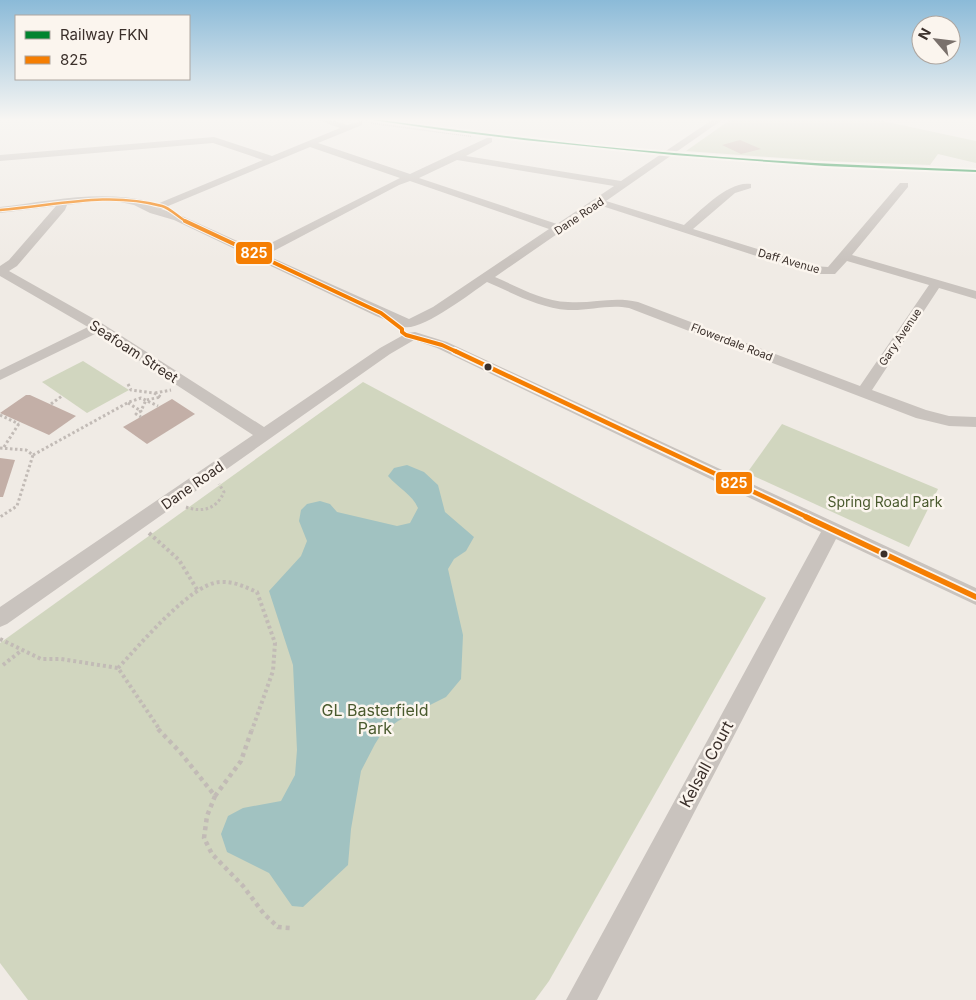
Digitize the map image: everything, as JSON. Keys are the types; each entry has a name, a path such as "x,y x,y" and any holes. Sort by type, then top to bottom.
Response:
{"street":[{"path":"161,209 258,167"},
{"path":"377,167 558,229"},
{"path":"257,255 395,184 435,167"},
{"path":"515,167 624,185"},
{"name":"Dane Road","path":"0,618 385,352 438,310 651,167"},
{"name":"Daff Avenue","path":"599,202 820,272 834,270 904,185"},
{"path":"685,230 731,191 747,186"},
{"path":"0,210 99,198 137,202 161,209 442,345 976,597"},
{"path":"0,272 13,263 58,212 62,202"},
{"path":"844,257 976,295"},
{"name":"Seafoam Street","path":"0,272 98,327 264,435"},
{"name":"Flowerdale Road","path":"487,278 560,305 574,306 607,301 634,305 931,417 949,421 976,422"},
{"name":"Gary Avenue","path":"864,391 936,283"},
{"path":"0,376 98,327"},
{"name":"Kelsall Court","path":"581,1000 832,529"}],"path":[{"path":"128,384 131,390 154,393 161,397 146,400"},
{"path":"51,404 62,396"},
{"path":"0,517 16,506 33,455 128,402 141,398 158,406"},
{"path":"141,416 136,414 140,411 146,400"},
{"path":"128,402 140,411"},
{"path":"0,415 20,423 2,448"},
{"path":"2,448 26,450 33,455"},
{"path":"186,507 197,510 215,505 222,498 224,492 218,484"},
{"path":"149,533 179,560 198,591"},
{"path":"118,668 170,613 206,585 219,582 236,583 257,592 275,642 273,671 241,761 215,796 207,816 204,838 212,854 243,886 271,921 278,927 290,928"},
{"path":"0,639 41,659 61,659 118,668 154,724 180,752 215,796"},
{"path":"3,665 22,650"}],"green space":[{"path":"83,361 129,390 87,413 42,382"},
{"name":"GL Basterfield Park","path":"363,382 766,598 549,981 535,1000 28,1000 0,963 0,643"},
{"name":"Spring Road Park","path":"782,424 938,489 909,547 747,473"}],"water":[{"path":"407,465 424,472 438,485 445,512 474,537 466,551 454,559 448,569 463,635 461,679 446,697 398,721 382,733 361,771 351,829 348,865 303,907 292,906 269,873 227,852 221,834 228,816 243,808 281,801 295,775 297,750 293,665 269,591 301,556 307,541 299,521 301,510 307,504 320,501 330,504 337,512 397,526 410,523 418,508 409,495 388,476 394,468"}],"building":[{"path":"26,395 30,395 76,416 49,435 0,413"},
{"path":"172,399 195,414 147,444 123,427"},
{"path":"0,458 15,460 3,497 0,497"}],"rail line":[{"name":"FKN","path":"867,167 976,171"}],"transit line":[{"name":"825","path":"0,210 27,208 84,199 113,198 164,206 178,218 381,313 402,329 402,332 406,335 442,345 976,597"}]}
